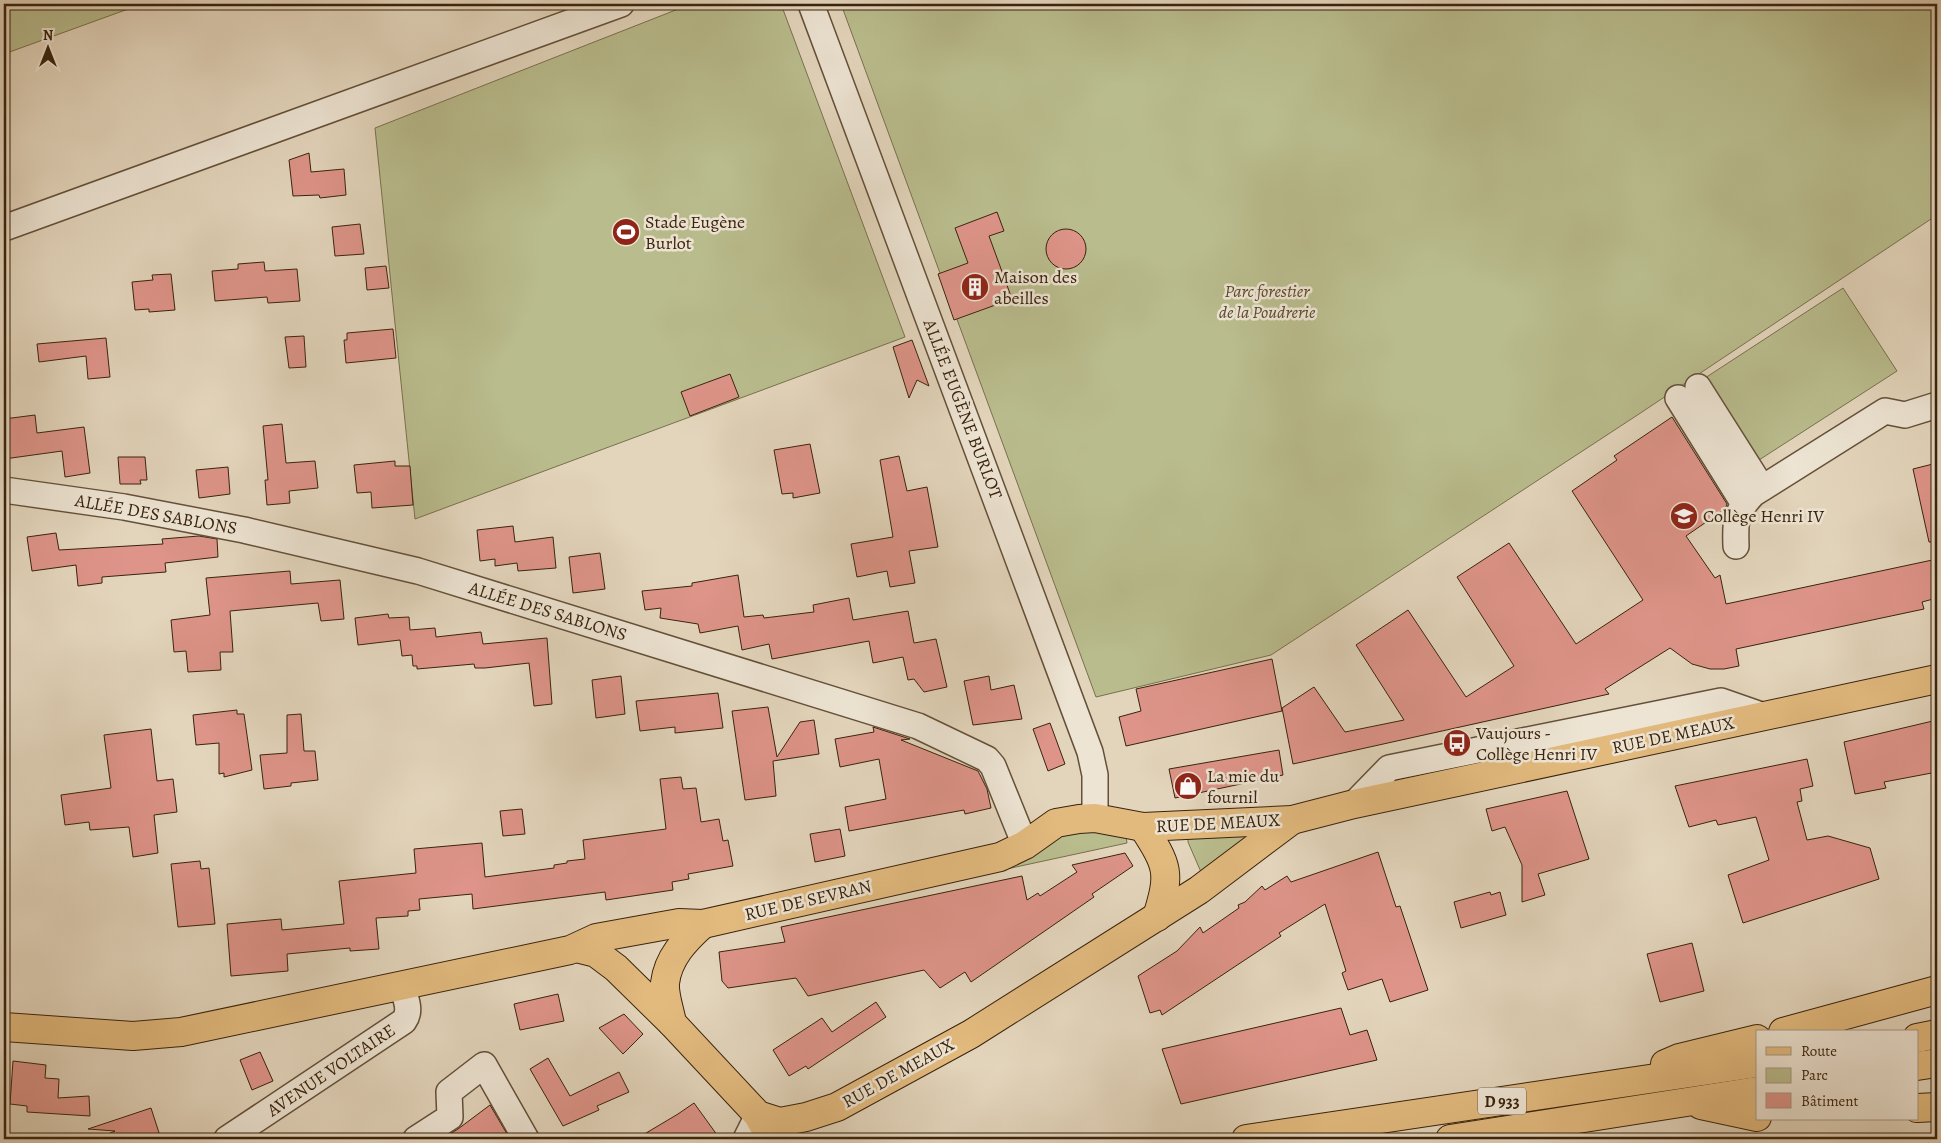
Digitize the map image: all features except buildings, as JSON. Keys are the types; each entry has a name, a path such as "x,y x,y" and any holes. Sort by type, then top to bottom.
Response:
{"main road":[{"name":"RUE DE MEAUX","path":"1142,827 1292,820 1354,804 1764,716 1806,701 1937,679"},
{"name":"RUE DE SEVRAN","path":"4,1027 133,1036 181,1032 576,948 596,938 679,923 703,924 1000,857 1025,846 1056,823 1095,818 1142,827"},
{"name":"RUE DE MEAUX","path":"758,1115 780,1122 806,1117 837,1107 971,1034 1199,890 1292,820"},
{"path":"1142,827 1160,855 1166,871 1166,888 1157,917"},
{"path":"672,1022 665,984 673,956 688,937 703,924"},
{"path":"576,948 596,953 616,968 672,1022 758,1115 771,1139"},
{"path":"1790,1030 1937,990"},
{"path":"1918,1038 1937,1034"},
{"path":"1611,1087 1679,1058 1756,1039"},
{"name":"D 933","path":"1246,1139 1370,1119 1611,1087 1756,1063"},
{"path":"1918,1066 1937,1063"},
{"name":"D 933","path":"1450,1139 1756,1091"},
{"path":"1687,1102 1756,1117"},
{"path":"1918,1108 1937,1108"}],"street":[{"path":"4,228 586,15 621,4"},
{"name":"ALLÉE EUGÈNE BURLOT","path":"811,4 1090,752 1095,775 1095,818"},
{"path":"1688,393 1753,496"},
{"path":"1736,546 1735,529 1738,510 1753,496 1885,411 1905,415 1937,405"},
{"name":"ALLÉE DES SABLONS","path":"4,490 124,507 244,530 418,571 918,726 987,759 994,766 1025,846"},
{"name":"AVENUE VOLTAIRE","path":"227,1139 404,1021 408,1015 408,1006 402,985"},
{"path":"416,1139 450,1117 449,1092 484,1065 526,1139"},
{"path":"746,1139 758,1115"}],"green space":[{"path":"4,4 142,4 4,54"},
{"name":"Stade Eugène Burlot","path":"691,4 781,4 905,337 415,519 375,128"},
{"name":"Parc forestier de la Poudrerie","path":"841,4 1937,4 1937,215 1639,414 1271,655 1096,697"},
{"path":"1843,288 1897,371 1759,460 1705,378"},
{"path":"1069,827 1126,836 1127,843 1002,870"},
{"path":"1188,833 1254,835 1204,879 1188,842"}],"place":[{"name":"Stade Eugène Burlot","path":"626,232"},
{"name":"Maison des abeilles","path":"975,287"},
{"name":"Collège Henri IV","path":"1684,516"},
{"name":"Vaujours - Collège Henri IV","path":"1457,743"},
{"name":"La mie du fournil","path":"1188,786"}]}
